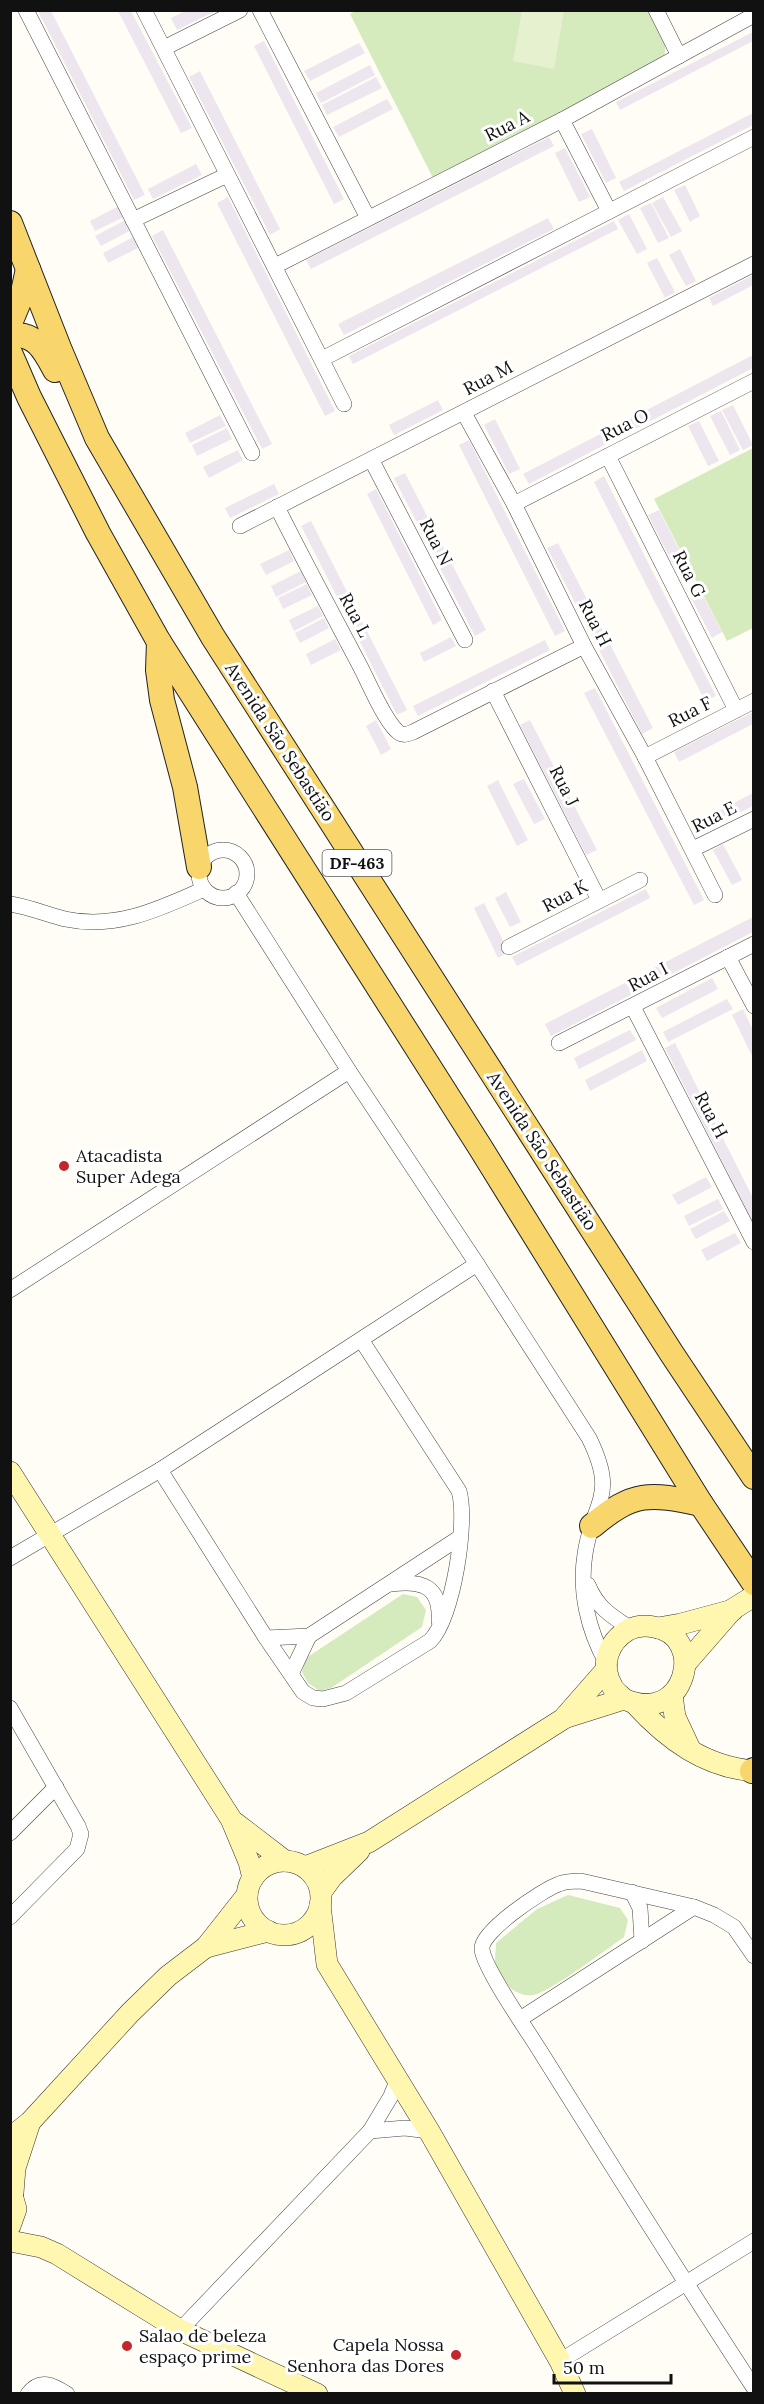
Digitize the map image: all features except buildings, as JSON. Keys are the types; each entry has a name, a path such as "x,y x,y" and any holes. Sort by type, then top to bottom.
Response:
{"main road":[{"name":"Avenida São Sebastião","path":"10,223 97,438 213,637 666,1344 751,1471"},
{"path":"10,323 23,292 28,269"},
{"path":"10,336 32,337 43,348 69,398 97,438"},
{"name":"DF-463","path":"10,353 29,397 98,533 159,642 473,1137 701,1504 753,1583"},
{"path":"159,642 158,670 162,700 186,787 202,878"},
{"path":"592,1526 614,1508 630,1500 667,1497 701,1504"}],"street":[{"path":"26,10 252,453"},
{"path":"144,10 344,404"},
{"path":"164,48 240,10"},
{"path":"260,10 368,218"},
{"path":"656,10 679,56"},
{"name":"Rua A","path":"275,266 562,120 753,15"},
{"path":"562,120 609,211"},
{"path":"322,358 753,137"},
{"path":"133,220 226,175"},
{"name":"Rua M","path":"240,526 372,461 753,264"},
{"name":"Rua O","path":"514,504 753,381"},
{"name":"Rua H","path":"464,412 514,504 584,646 645,757 715,894"},
{"name":"Rua G","path":"608,456 736,710"},
{"name":"Rua N","path":"372,461 465,640"},
{"name":"Rua L","path":"277,507 394,729 406,735 493,691"},
{"path":"493,691 584,646"},
{"name":"Rua J","path":"493,691 599,900"},
{"name":"Rua F","path":"645,757 753,701"},
{"name":"Rua E","path":"693,849 753,819"},
{"path":"228,850 243,861 246,879 243,887 236,894 230,897 216,897 202,878 203,859 210,853 228,850"},
{"path":"10,904 36,909 65,919 109,922 129,920 155,911 202,878"},
{"name":"Rua K","path":"509,947 640,880"},
{"path":"236,894 589,1438 603,1471 604,1489 585,1553 583,1571 586,1604 612,1686 652,1723 691,1752 718,1765 739,1771 753,1771"},
{"name":"Rua I","path":"559,1043 753,944"},
{"path":"728,957 753,1006"},
{"name":"Rua H","path":"633,1007 753,1242"},
{"path":"10,1290 349,1071"},
{"path":"10,1558 160,1470 362,1341 477,1264"},
{"path":"160,1470 266,1638 303,1692 313,1698 334,1697 346,1693 430,1641 438,1633 445,1619 452,1593 463,1519 462,1503 459,1491 362,1341"},
{"path":"10,1473 231,1819 249,1862 248,1906 253,1917 268,1931 284,1936 306,1928 315,1918 320,1899 347,1860 369,1842 563,1719 630,1702 655,1704 672,1695 683,1681 686,1664 682,1648 672,1635 658,1628"},
{"path":"266,1638 309,1636 459,1538"},
{"path":"583,1571 597,1603 608,1615 630,1628"},
{"path":"389,1584 420,1583 433,1592 439,1602 438,1633"},
{"path":"686,1664 733,1610 753,1596"},
{"path":"563,1719 606,1666 610,1648 618,1636 630,1628 644,1626 658,1628 681,1624 733,1610"},
{"path":"291,1674 309,1636"},
{"path":"672,1695 675,1717 691,1752"},
{"path":"10,1708 78,1826 80,1843 10,1917"},
{"path":"10,1833 56,1787"},
{"path":"231,1819 285,1861 305,1867 315,1878 320,1899 327,1964 429,2131 560,2361 575,2394"},
{"path":"305,1867 369,1842"},
{"path":"10,2138 30,2122 130,2013 168,1976 206,1947 264,1867 285,1861"},
{"path":"753,1956 734,1927 714,1914 694,1907 592,1883 567,1881 543,1892 489,1933 481,1948 485,1961 520,2019 753,2388"},
{"path":"632,1892 640,1908 642,1941"},
{"path":"520,2019 694,1907"},
{"path":"206,1947 268,1931"},
{"path":"180,2330 370,2131 391,2096 397,2081"},
{"path":"10,2226 16,2209 12,2190 15,2168 30,2122"},
{"path":"370,2131 405,2128 429,2131"},
{"path":"10,2241 41,2247 57,2254 180,2330 317,2394"},
{"path":"560,2361 753,2241"},
{"path":"28,2394 38,2385 46,2384 67,2394"}],"shaded area":[{"path":"187,10 216,11 177,30 171,18"},
{"path":"38,11 51,11 145,195 134,200"},
{"path":"118,11 131,11 192,128 181,133"},
{"path":"753,32 753,41 620,110 616,102"},
{"path":"264,41 344,199 334,204 254,46"},
{"path":"359,43 365,53 310,81 304,71"},
{"path":"370,65 375,75 321,103 316,93"},
{"path":"200,71 280,229 270,235 189,77"},
{"path":"376,77 382,88 327,115 322,105"},
{"path":"387,99 393,109 339,137 333,127"},
{"path":"753,113 753,125 624,191 619,182"},
{"path":"592,129 616,178 606,183 581,134"},
{"path":"549,137 554,146 311,269 306,260"},
{"path":"565,148 590,197 579,202 555,153"},
{"path":"196,164 202,175 153,199 148,189"},
{"path":"685,185 700,216 690,222 674,190"},
{"path":"228,197 335,411 325,416 217,203"},
{"path":"663,197 682,231 671,237 652,203"},
{"path":"651,203 669,238 658,243 640,208"},
{"path":"119,206 124,217 95,231 90,221"},
{"path":"629,214 647,249 637,254 618,220"},
{"path":"129,218 135,228 101,246 95,236"},
{"path":"548,218 554,229 344,335 338,324"},
{"path":"614,221 618,229 353,364 349,356"},
{"path":"163,230 272,444 262,449 152,236"},
{"path":"137,235 142,246 108,263 103,253"},
{"path":"680,249 696,281 686,286 669,255"},
{"path":"657,258 675,292 665,298 647,263"},
{"path":"753,275 753,285 713,306 709,298"},
{"path":"753,355 753,368 529,484 523,474"},
{"path":"438,400 443,410 394,435 389,425"},
{"path":"733,405 753,445 743,450 722,410"},
{"path":"721,411 740,450 730,455 710,416"},
{"path":"220,415 226,426 190,443 185,433"},
{"path":"495,419 520,469 509,474 484,425"},
{"path":"699,421 719,461 708,466 688,426"},
{"path":"227,428 232,439 197,456 192,445"},
{"path":"469,440 565,631 555,636 459,445"},
{"path":"238,450 243,460 209,478 203,467"},
{"path":"405,473 486,630 475,636 394,478"},
{"path":"604,476 716,696 705,701 594,482"},
{"path":"274,484 279,494 230,518 225,508"},
{"path":"376,489 442,620 433,625 367,494"},
{"path":"659,510 685,561 674,566 648,515"},
{"path":"311,521 407,710 397,715 301,526"},
{"path":"558,543 653,728 642,734 547,548"},
{"path":"289,550 294,561 266,575 260,564"},
{"path":"301,571 306,582 276,597 271,586"},
{"path":"307,584 312,595 283,609 278,598"},
{"path":"697,584 722,632 712,638 687,590"},
{"path":"318,606 323,616 294,631 289,620"},
{"path":"324,618 329,628 300,643 295,633"},
{"path":"451,637 456,646 424,662 420,653"},
{"path":"335,639 341,650 311,665 306,654"},
{"path":"545,640 550,650 418,716 413,706"},
{"path":"595,688 704,900 694,905 584,693"},
{"path":"753,712 753,724 679,762 674,752"},
{"path":"376,720 391,749 381,755 366,726"},
{"path":"530,720 597,850 586,855 520,725"},
{"path":"524,779 545,819 534,824 513,784"},
{"path":"498,780 528,840 517,846 487,786"},
{"path":"753,793 753,806 712,827 707,817"},
{"path":"723,844 742,880 732,885 713,850"},
{"path":"646,889 650,898 517,966 512,957"},
{"path":"506,892 521,922 510,927 495,898"},
{"path":"484,903 509,952 498,958 474,908"},
{"path":"753,917 753,932 551,1036 545,1024"},
{"path":"712,978 718,989 662,1018 656,1008"},
{"path":"727,999 733,1009 668,1042 663,1032"},
{"path":"743,1009 753,1030 753,1058 732,1015"},
{"path":"630,1030 636,1040 579,1069 574,1058"},
{"path":"675,1043 753,1198 753,1223 665,1048"},
{"path":"642,1050 647,1061 590,1091 585,1080"},
{"path":"706,1177 712,1187 678,1205 672,1195"},
{"path":"718,1199 723,1209 689,1226 684,1216"},
{"path":"724,1211 730,1221 696,1239 690,1229"},
{"path":"735,1233 741,1243 707,1261 701,1250"}],"green space":[{"path":"357,10 649,11 665,43 665,49 661,62 433,178 350,14"},
{"path":"522,11 564,11 554,69 513,61"},
{"path":"753,448 753,628 727,641 654,499"},
{"path":"403,1594 417,1597 426,1610 422,1627 331,1688 320,1691 308,1683 302,1672 306,1658"},
{"path":"568,1895 620,1908 628,1920 624,1937 552,1987 533,1995 520,1994 508,1986 499,1975 495,1962 496,1943 537,1909"}],"place":[{"name":"Atacadista Super Adega","path":"64,1166"},
{"name":"Salao de beleza espaço prime","path":"127,2346"},
{"name":"Capela Nossa Senhora das Dores","path":"456,2355"}]}
